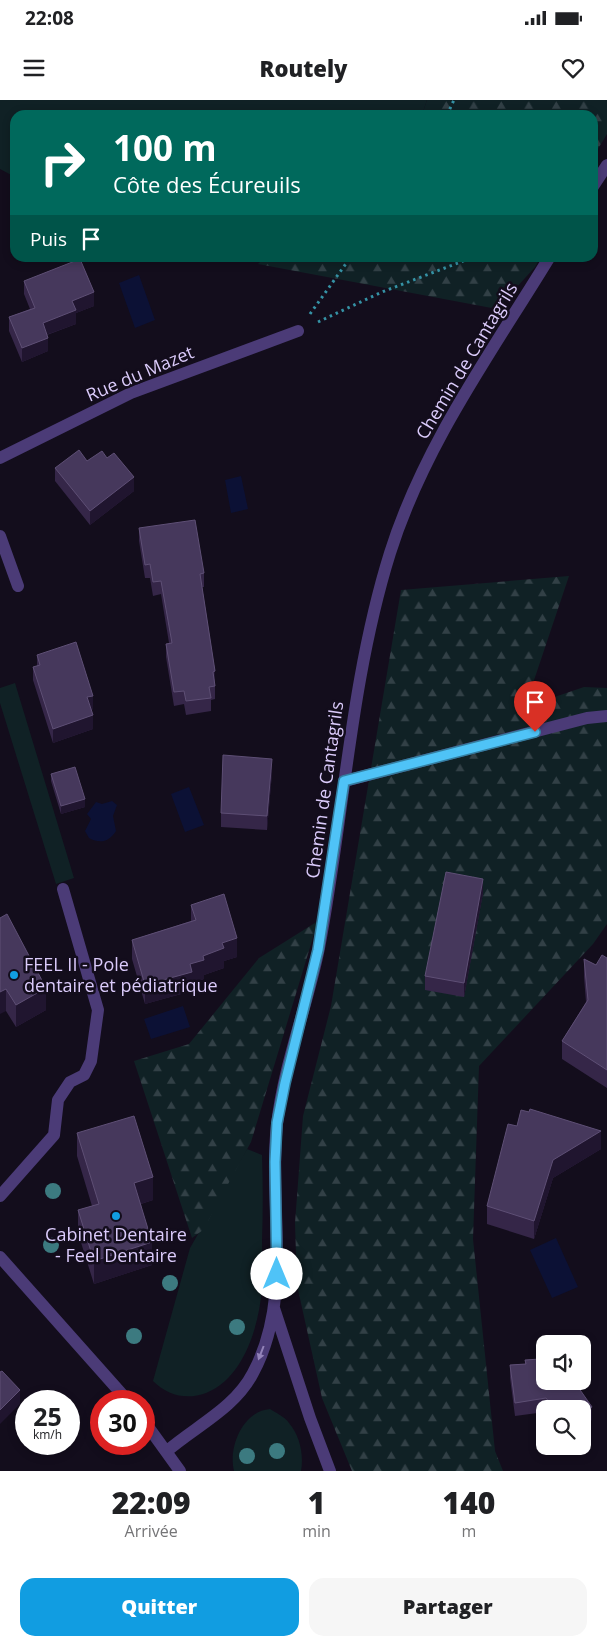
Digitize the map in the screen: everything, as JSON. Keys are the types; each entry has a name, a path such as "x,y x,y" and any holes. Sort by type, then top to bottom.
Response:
{"street":[{"path":"598,179 607,165"},
{"name":"Chemin de Cantagrils","path":"330,1471 291,1364 273,1306 277,1260 275,1162 277,1123 287,1073 318,950 356,700 372,623 397,535 439,438 470,382 546,262"},
{"name":"Rue du Mazet","path":"0,458 131,393 298,331"},
{"path":"0,536 18,586"},
{"path":"344,781 588,718 607,716"},
{"path":"0,1196 54,1136 58,1100 70,1082 84,1075 91,1061 98,1010 63,889"},
{"path":"0,1258 118,1390"},
{"path":"167,1451 232,1402 243,1388 253,1374 265,1342 273,1306"},
{"path":"155,1435 180,1471"}],"path":[{"path":"298,331 347,262"},
{"path":"298,331 382,292 461,262"}],"green space":[{"path":"0,100 427,100 424,110 10,110 10,174 0,169"},
{"path":"427,100 607,100 607,134 598,149 598,110 424,110"},
{"path":"260,262 538,262 497,309 258,264"},
{"path":"569,576 525,707 584,687 607,688 607,924 593,944 479,1066 473,1239 495,1451 503,1471 352,1471 322,1398 297,1285 295,1223 303,1116 331,1006 401,590"},
{"path":"15,683 74,878 56,884 0,703 0,688"},
{"path":"318,921 251,1142 203,1230 192,1238 134,1061 189,1044 259,958"},
{"path":"247,1149 262,1155 263,1282 253,1334 240,1363 219,1386 199,1395 185,1396 171,1393 153,1381 190,1248"},
{"path":"270,1409 283,1417 296,1434 301,1452 301,1471 234,1471 233,1451 245,1423 260,1411"}],"shaded area":[{"path":"139,275 155,320 135,328 119,283"},
{"path":"241,476 248,509 231,513 225,480"},
{"path":"189,787 204,825 185,832 171,794"},
{"path":"112,801 117,805 113,816 116,831 110,838 104,841 89,838 85,831 91,819 87,814 96,802 102,804"},
{"path":"183,1006 190,1027 151,1039 144,1019"},
{"path":"556,1238 578,1287 552,1298 530,1250"}],"building":[{"path":"72,262 81,262 94,292 72,301 76,310 43,323 48,338 22,348 9,317 35,308 24,281"},
{"path":"79,450 87,461 102,451 107,458 114,453 134,477 90,511 55,468"},
{"path":"195,520 204,573 200,574 215,671 213,672 215,686 209,687 211,698 186,701 184,691 174,692 166,644 172,643 161,581 153,582 150,564 145,565 139,528"},
{"path":"76,642 93,696 87,697 93,715 53,729 33,667 40,665 37,655"},
{"path":"223,755 272,759 267,816 221,813"},
{"path":"75,767 85,799 61,806 51,774"},
{"path":"446,872 483,879 464,983 425,976"},
{"path":"224,894 237,938 222,943 224,948 203,956 204,960 190,964 192,972 145,985 132,940 196,920 191,905"},
{"name":"FEEL II - Pole dentaire et pédiatrique","path":"7,914 46,988 16,1005 6,989 0,992 0,918"},
{"path":"602,955 607,958 607,1070 562,1041 588,1000 584,959 596,965"},
{"path":"530,1109 601,1131 553,1160 534,1221 487,1206 508,1124 517,1126 521,1110 529,1112"},
{"name":"Cabinet Dentaire - Feel Dentaire","path":"134,1116 153,1177 134,1183 152,1242 94,1261 78,1210 99,1204 77,1133"},
{"path":"536,1359 536,1390 580,1390 587,1400 548,1400 546,1398 515,1403 510,1365 526,1364 525,1360"},
{"path":"2,1371 20,1390 15,1390 15,1395 0,1410 0,1372"}],"place":[{"name":"FEEL II - Pole dentaire et pédiatrique","path":"14,975"},
{"name":"Cabinet Dentaire - Feel Dentaire","path":"116,1216"}],"route":[{"path":"277,1274 275,1162 277,1123 318,950 340,820 344,781 535,732"}]}
